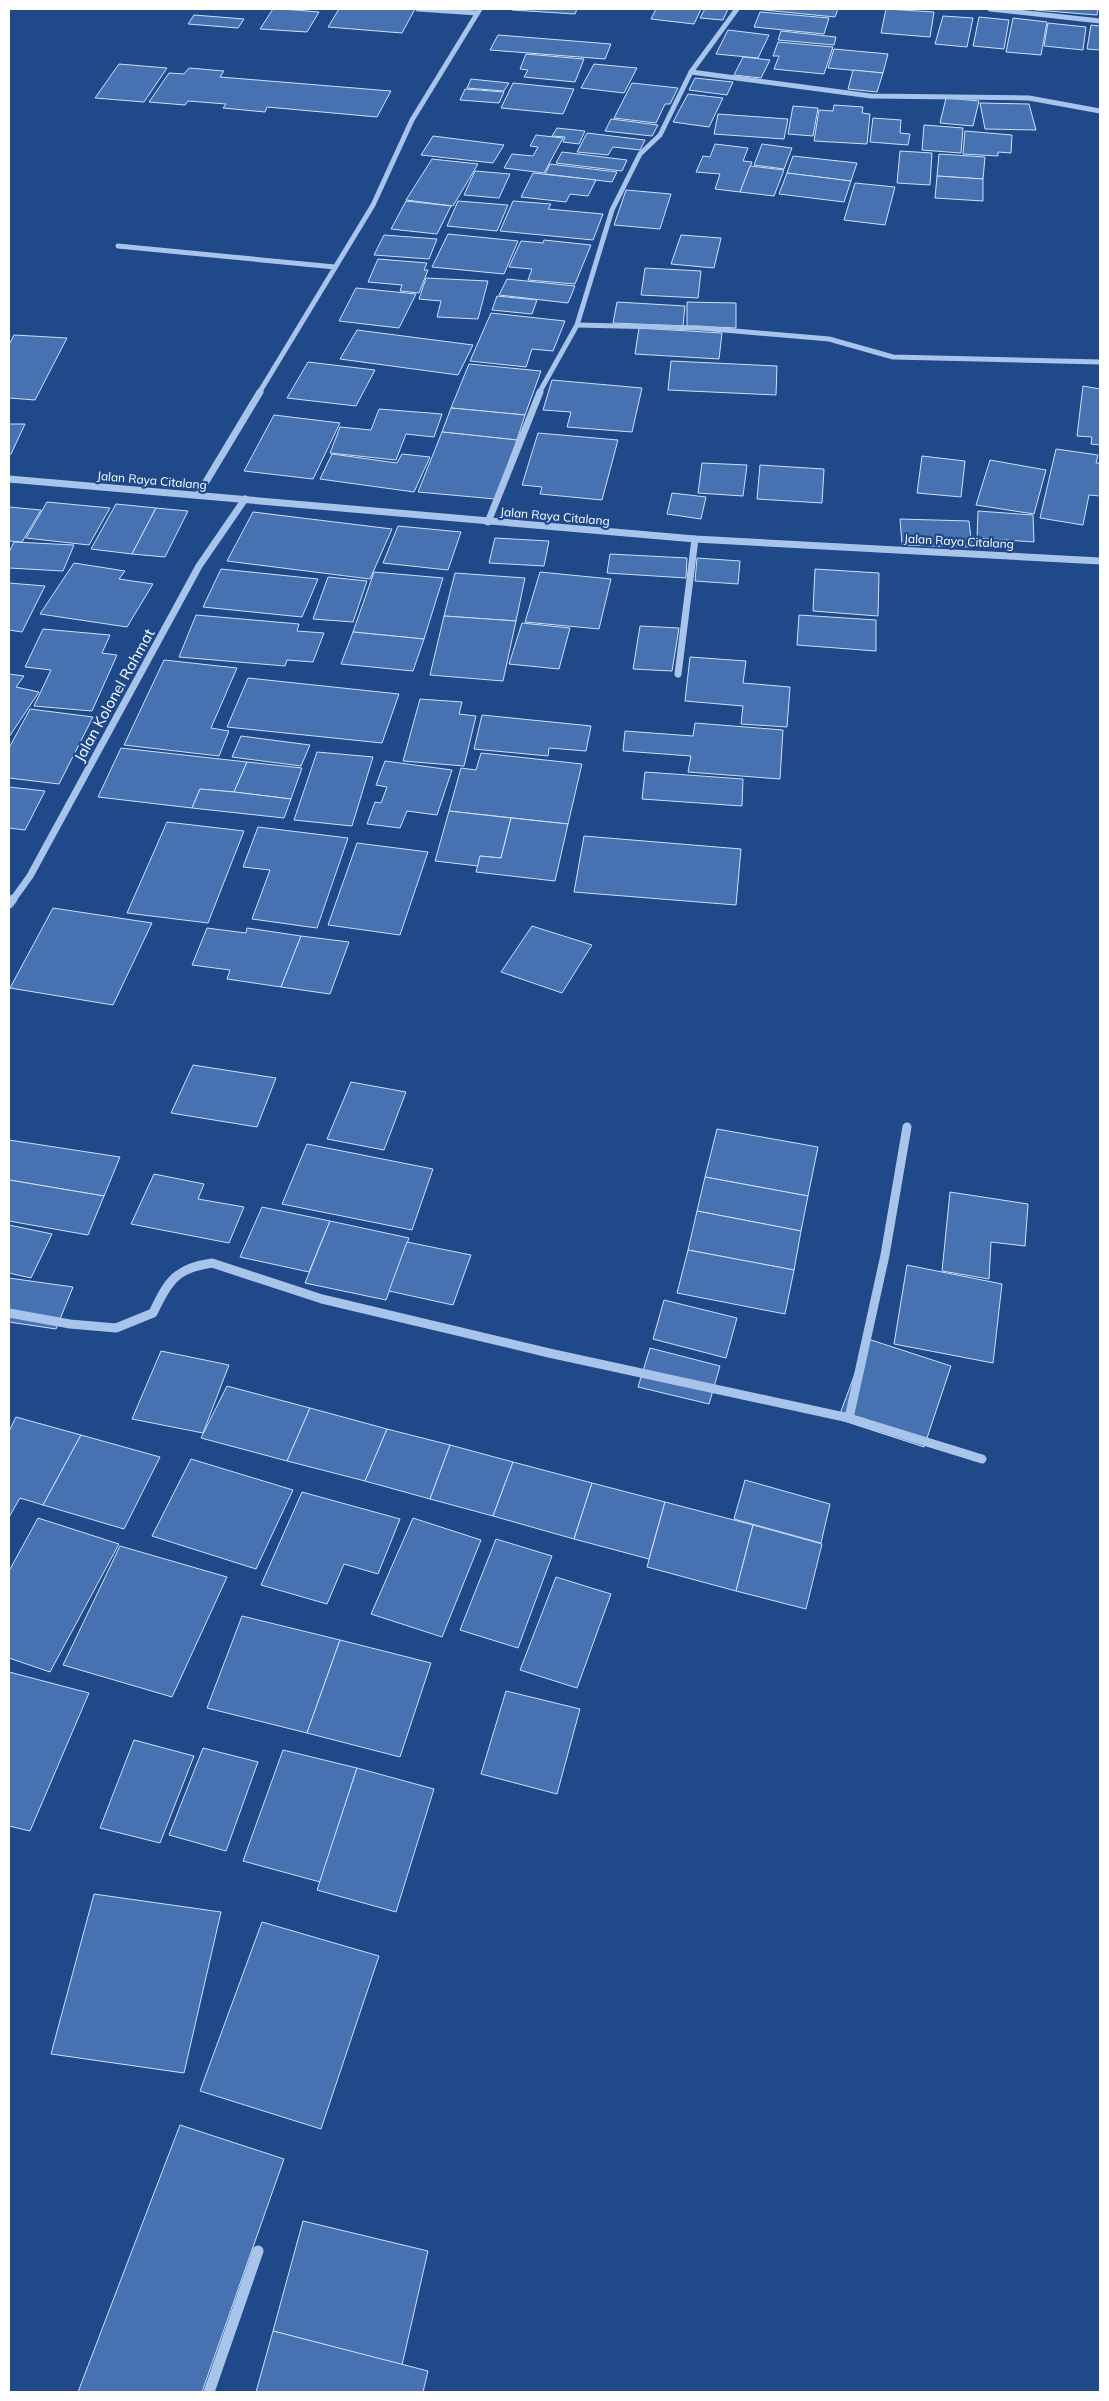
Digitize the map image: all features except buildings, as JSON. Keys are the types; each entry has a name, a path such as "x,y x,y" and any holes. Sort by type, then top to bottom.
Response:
{"street":[{"path":"198,496 373,205 412,120 478,11 418,9"},
{"path":"488,522 542,386 577,325 612,210 640,154 660,135 691,72 737,9"},
{"path":"990,9 1100,21"},
{"path":"691,72 871,96 1029,98 1100,111"},
{"path":"118,246 335,267"},
{"path":"577,325 701,328 830,339 893,357 1100,362"},
{"name":"Jalan Raya Citalang","path":"9,479 695,539 1100,561"},
{"name":"Jalan Kolonel Rahmat","path":"9,904 30,876 199,566 245,500"},
{"path":"678,674 695,539"},
{"path":"849,1418 885,1255 907,1127"},
{"path":"9,1313 70,1324 116,1328 153,1313 167,1282 180,1270 193,1265 212,1263 322,1299 549,1353 849,1418 982,1459"},
{"path":"209,2392 236,2321 258,2252"}]}
